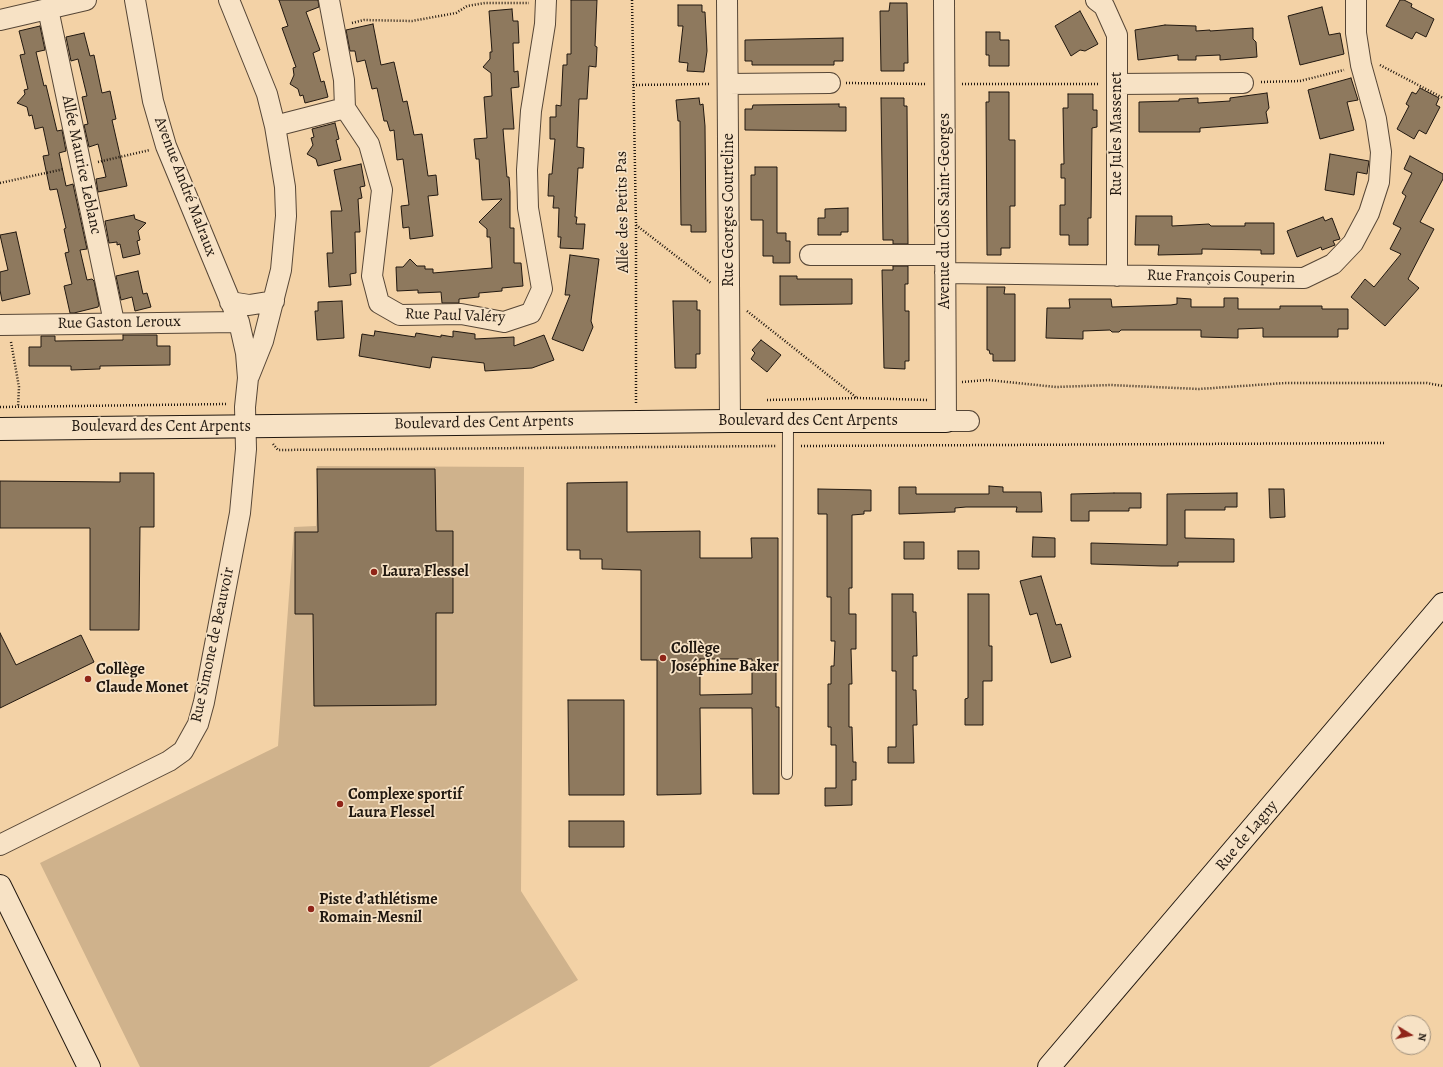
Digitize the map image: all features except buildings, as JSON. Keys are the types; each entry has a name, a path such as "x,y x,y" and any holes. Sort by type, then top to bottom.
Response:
{"street":[{"path":"0,20 86,0"},
{"name":"Avenue André Malraux","path":"135,0 153,101 166,146 239,322 246,353 248,378 245,427"},
{"name":"Avenue André Malraux","path":"229,0 267,94 275,126 285,187 286,216 281,270 263,341 248,378"},
{"path":"275,126 345,108 344,80 333,28 329,0"},
{"name":"Rue Georges Courteline","path":"727,0 730,421"},
{"name":"Avenue du Clos Saint-Georges","path":"944,0 946,421"},
{"name":"Rue Jules Massenet","path":"1096,0 1104,6 1117,35 1117,276"},
{"name":"Rue François Couperin","path":"810,255 1117,276 1304,278 1333,264 1353,244 1369,213 1379,182 1381,152 1376,119 1361,65 1356,34 1356,0"},
{"name":"Rue Paul Valéry","path":"345,108 369,144 382,190 372,276 379,303 400,315 462,314 504,322 531,313 542,289 528,208 527,170 531,111 546,1"},
{"name":"Allée Maurice Leblanc","path":"48,9 114,322"},
{"path":"728,84 830,83"},
{"path":"1118,84 1243,83"},
{"path":"230,302 249,305 274,301"},
{"name":"Rue Gaston Leroux","path":"4,325 114,322 239,322"},
{"name":"Boulevard des Cent Arpents","path":"0,428 245,427 563,422 969,421"},
{"name":"Rue Simone de Beauvoir","path":"0,845 169,761 183,750 190,740 198,724 204,702 240,514 246,449 245,427"},
{"name":"Rue de Lagny","path":"1049,1067 1443,604"},
{"path":"0,886 89,1067"}],"lane":[{"path":"787,774 788,421"}],"path":[{"name":"Allée des Petits Pas","path":"629,423 636,403 632,0"},
{"path":"333,28 364,20 412,21 456,13 467,6 485,3 546,1"},
{"path":"830,83 1118,84"},
{"path":"633,85 728,84"},
{"path":"4,325 19,387 18,407"},
{"path":"946,384 988,380 1056,387 1110,386 1199,389 1285,383 1427,384 1443,386"},
{"path":"273,444 278,450 788,446 1384,444"}],"shaded area":[{"name":"Complexe sportif Laura Flessel","path":"317,466 524,467 521,891 578,980 429,1067 140,1067 40,863 278,746 294,527 316,526"}],"place":[{"name":"Laura Flessel","path":"374,572"},
{"name":"Collège Joséphine Baker","path":"663,658"},
{"name":"Collège Claude Monet","path":"88,679"},
{"name":"Complexe sportif Laura Flessel","path":"340,804"},
{"name":"Piste d’athlétisme Romain-Mesnil","path":"311,909"}]}
